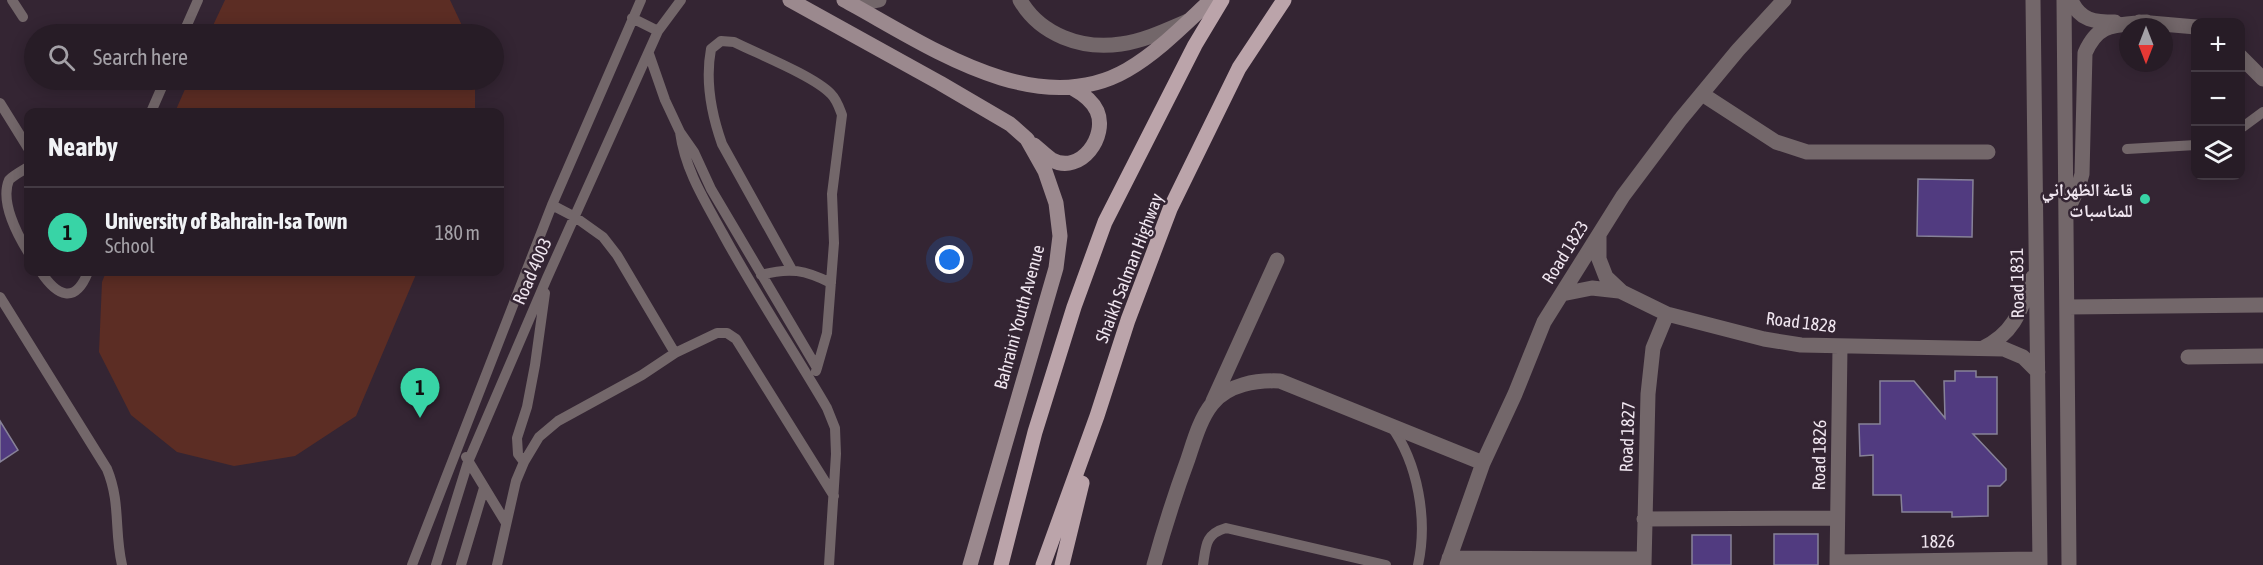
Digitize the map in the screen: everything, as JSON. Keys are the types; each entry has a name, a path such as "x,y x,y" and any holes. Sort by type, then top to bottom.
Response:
{"main road":[{"name":"Shaikh Salman Highway","path":"1001,565 1035,432 1074,306 1105,222 1195,45 1222,0"},
{"name":"Shaikh Salman Highway","path":"1043,565 1097,416 1128,320 1170,209 1239,68 1284,0"},
{"path":"1062,565 1097,416"},
{"path":"993,565 1012,518"}],"street":[{"name":"Bahraini Youth Avenue","path":"790,0 940,82 1010,124 1027,140 1045,171 1056,204 1060,236 1056,268 970,565"},
{"path":"849,3 879,0"},
{"path":"1020,0 1024,8 1046,29 1062,39 1093,44 1121,44 1188,21"},
{"path":"849,3 963,64 1004,79 1041,87 1074,89 1126,71 1152,53 1210,0"},
{"name":"Road 1823","path":"1448,562 1483,463 1515,394 1544,322 1623,196 1738,50 1784,0"},
{"name":"Road 1831","path":"2033,0 2040,562"},
{"path":"2064,0 2069,565"},
{"path":"2071,0 2078,13 2089,20 2119,21"},
{"path":"2066,213 2082,174 2085,53 2091,39 2102,30 2119,25"},
{"path":"2173,25 2191,26"},
{"path":"2245,60 2263,79"},
{"path":"1027,140 1053,160 1068,163 1084,157 1095,144 1100,128 1097,111 1088,98 1074,89"},
{"path":"1702,94 1776,142 1808,152 1988,152"},
{"name":"Road 1828","path":"1599,233 1601,269 1612,285 1667,314 1764,339 1801,345 2004,349 2014,352 2038,372"},
{"path":"1154,565 1167,519 1198,431 1277,260"},
{"path":"1983,348 2003,336 2011,327 2017,318 2037,268"},
{"name":"Road 1828","path":"1562,294 1592,288 1622,292"},
{"path":"2067,306 2263,305"},
{"name":"Road 1827","path":"1644,562 1648,394 1653,348 1667,314"},
{"name":"Road 1826","path":"1837,563 1840,347"},
{"path":"2188,357 2263,356"},
{"path":"1212,404 1226,392 1241,386 1261,380 1280,381 1389,423 1483,463"},
{"path":"1644,519 1837,518"},
{"path":"1448,562 1644,562"},
{"name":"1826","path":"1837,563 2040,562"}],"lane":[{"path":"12,0 23,18"},
{"path":"187,24 198,0"},
{"name":"Road 4003","path":"413,564 460,436 552,205 640,0"},
{"name":"Road 4003","path":"436,565 468,462 547,278 658,31 681,0"},
{"path":"632,18 658,31"},
{"path":"792,270 722,144 716,129 710,98 708,64 711,49 721,41 734,42 816,83 831,93 842,115 832,194 834,243 826,333 811,382"},
{"path":"649,54 665,100 680,132 694,152 711,189 817,368"},
{"path":"153,108 161,90"},
{"path":"0,103 24,142"},
{"path":"2245,126 2263,112"},
{"path":"680,132 684,156 701,193 748,279 811,382 835,429 836,454 829,565"},
{"path":"2127,149 2191,145"},
{"path":"24,170 8,181 1,198 6,216 24,245"},
{"path":"552,205 575,217 603,237 617,255 675,353"},
{"path":"761,275 792,270 811,273 831,283"},
{"path":"44,276 56,291 64,294 72,293 80,288 86,276"},
{"path":"524,462 518,454 517,438 527,407 535,365 547,278"},
{"path":"0,297 107,469 117,501 118,542 122,565"},
{"path":"497,565 511,500 524,462 539,437 558,421 642,375 675,353 717,333 732,335 834,496"},
{"path":"1389,423 1402,441 1410,461 1417,492 1421,540 1418,565"},
{"path":"460,436 468,462 506,523"},
{"path":"461,565 484,488"},
{"path":"1203,565 1208,538 1216,531 1226,528 1381,564"}],"shaded area":[{"path":"225,0 450,0 461,24 214,24"},
{"path":"185,90 475,90 475,108 177,108"},
{"path":"104,276 415,276 356,416 295,456 234,466 177,452 131,415 99,352 102,282"}],"building":[{"path":"1918,179 1973,180 1972,237 1917,236"},
{"path":"1955,371 1976,371 1976,377 1997,377 1997,434 1973,434 2006,469 2006,480 2000,486 1988,486 1988,516 1952,517 1952,512 1902,512 1901,495 1873,495 1873,455 1860,456 1859,424 1880,424 1880,381 1914,381 1945,418 1944,381 1955,381"},
{"path":"0,421 18,450 0,462"},
{"path":"1774,534 1818,534 1818,565 1774,565"},
{"path":"1692,535 1731,535 1731,565 1692,565"}],"place":[{"name":"قاعة الظهراني للمناسبات","path":"2145,199"},
{"name":"University of Bahrain-Isa Town","path":"420,418"}]}
